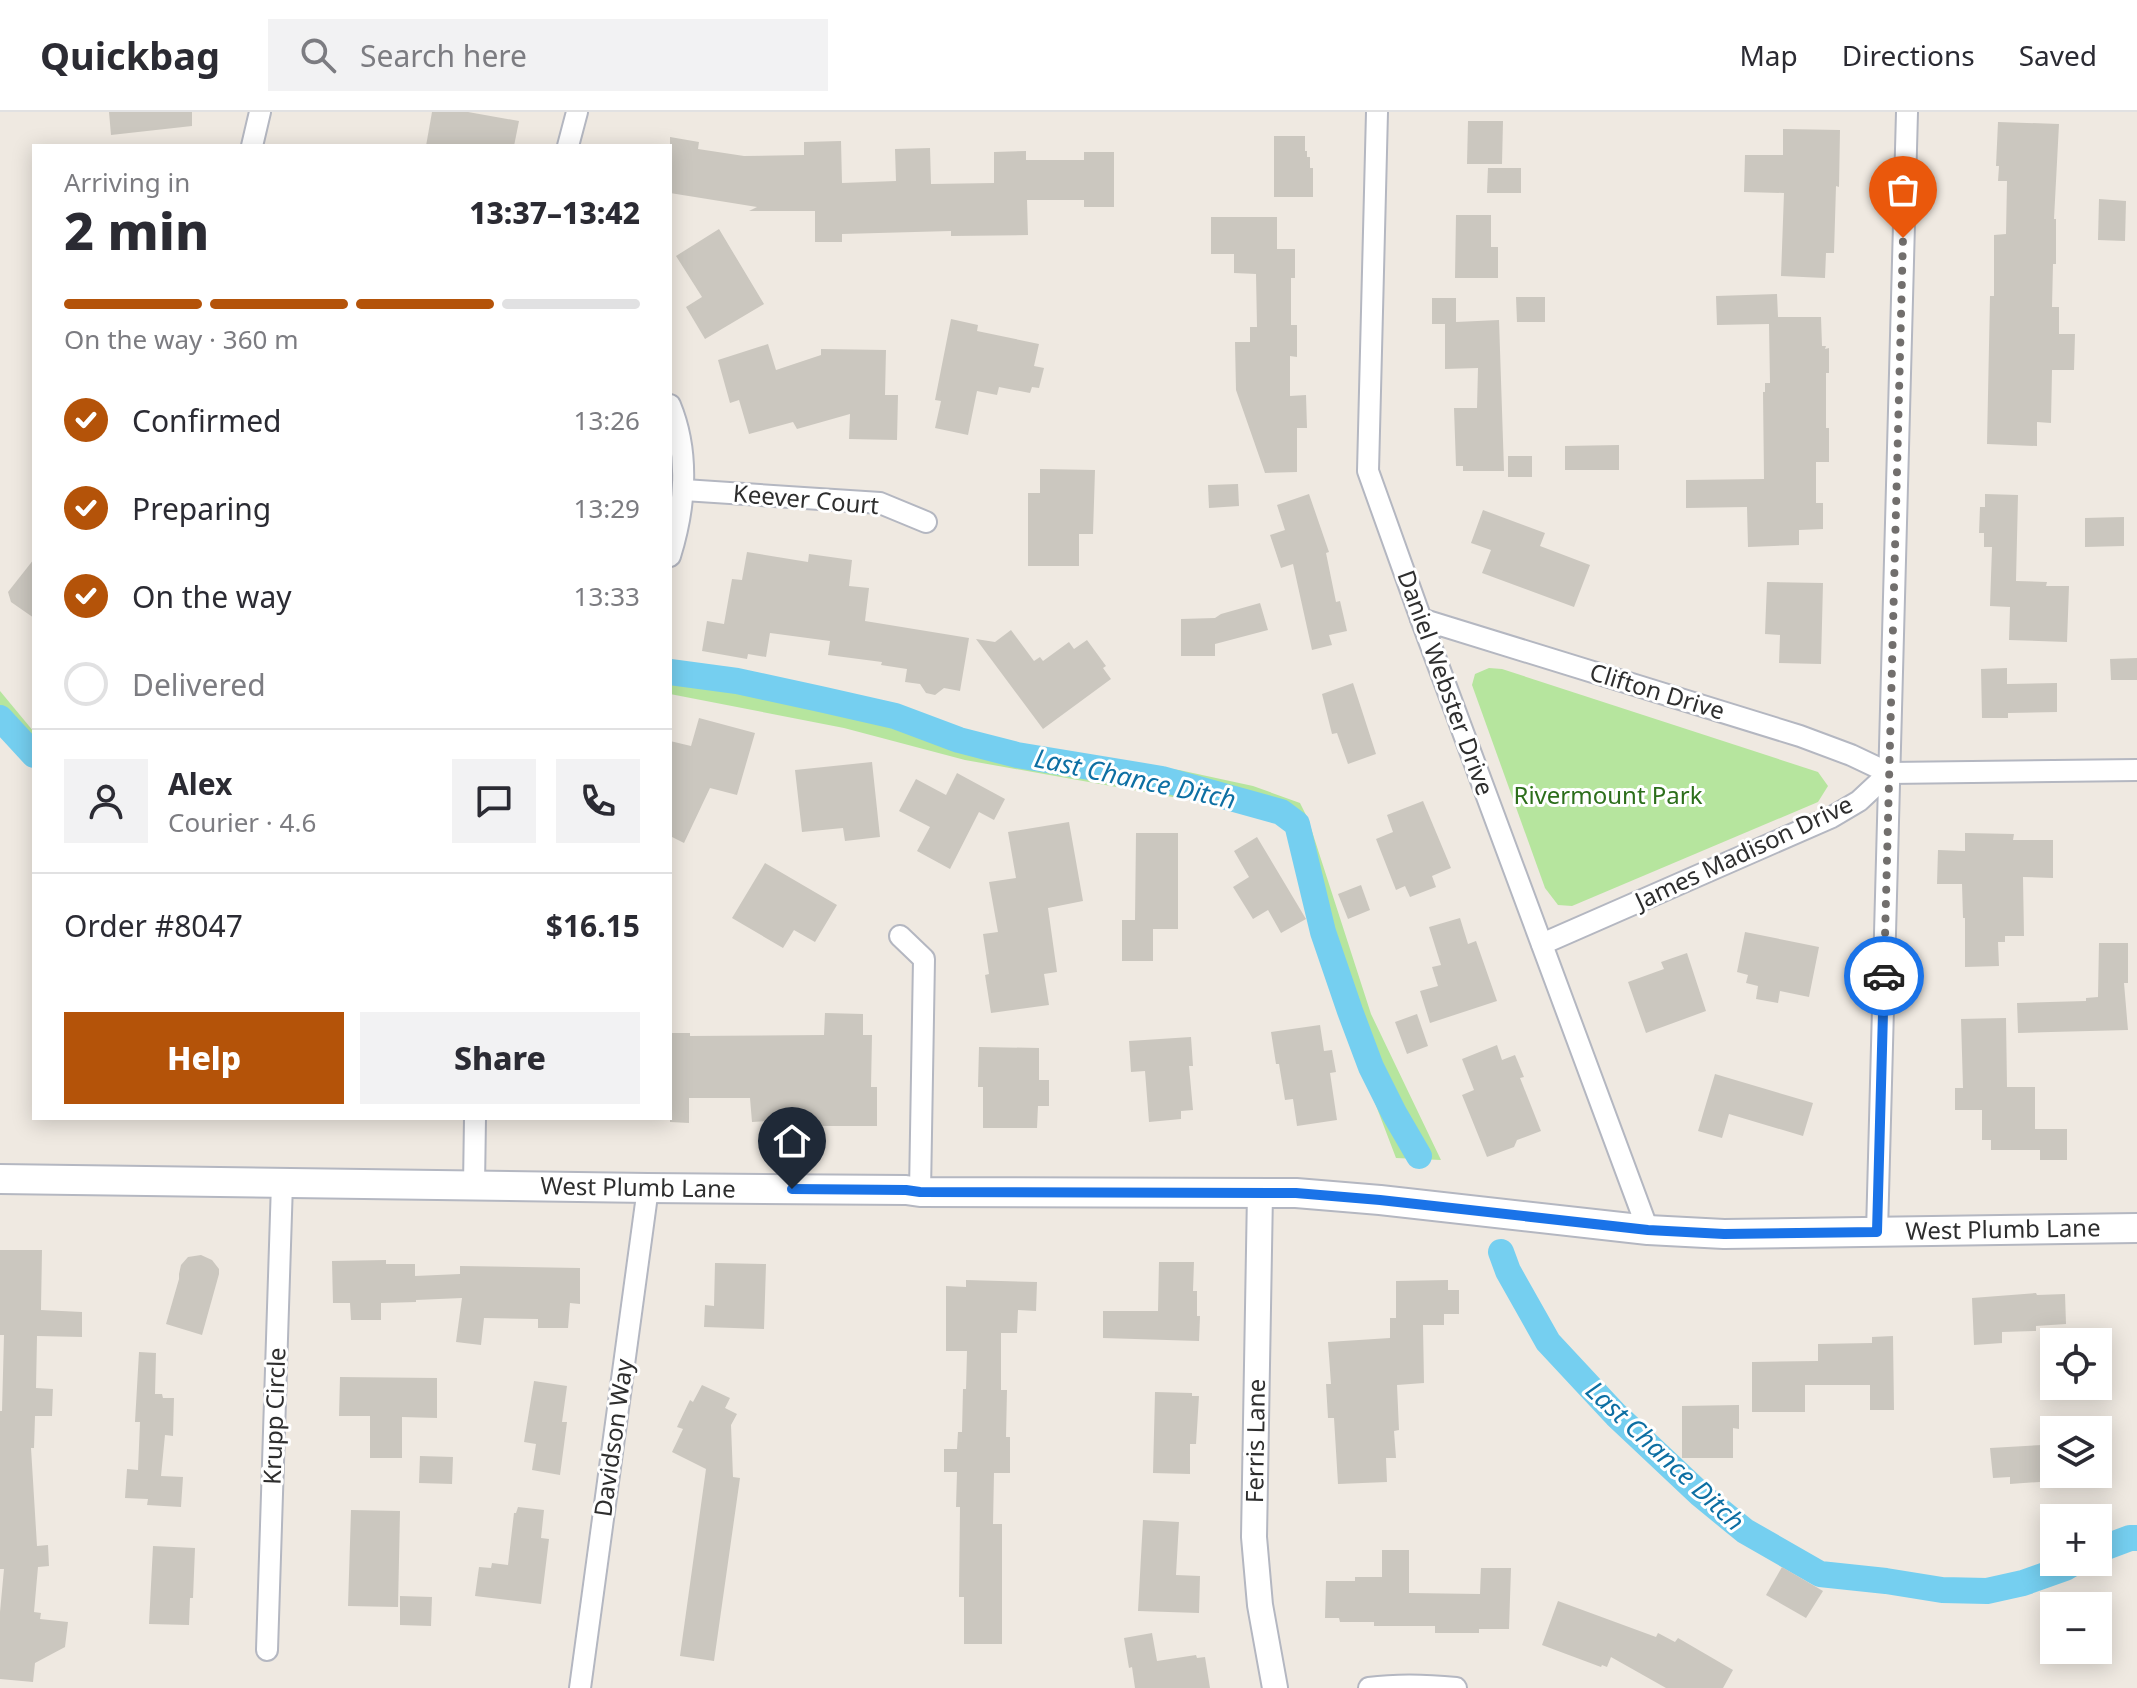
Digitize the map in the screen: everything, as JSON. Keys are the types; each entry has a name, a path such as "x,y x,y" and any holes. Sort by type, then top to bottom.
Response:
{"main road":[{"name":"West Plumb Lane","path":"0,1179 920,1192 1296,1193 1648,1230 1724,1234 2137,1228"}],"street":[{"path":"252,144 260,112"},
{"path":"569,144 577,112"},
{"name":"Daniel Webster Drive","path":"1377,112 1368,471 1648,1230"},
{"path":"1877,1232 1907,112"},
{"path":"672,413 682,453 684,490 679,529 672,550"},
{"name":"Keever Court","path":"684,490 880,503 926,522"},
{"name":"Clifton Drive","path":"1421,619 1800,736 1889,773"},
{"path":"1889,773 2137,770"},
{"name":"James Madison Drive","path":"1542,944 1832,817 1859,801 1889,773"},
{"path":"900,936 924,959 920,1192"},
{"path":"474,1185 475,1120"},
{"name":"Krupp Circle","path":"267,1650 282,1183"},
{"name":"Davidson Way","path":"580,1688 648,1188"},
{"name":"Ferris Lane","path":"1260,1193 1254,1537 1260,1605 1275,1688"},
{"path":"1369,1688 1432,1685 1456,1688"}],"green space":[{"path":"672,665 787,685 902,711 986,737 1072,756 1179,770 1253,786 1300,803 1308,819 1371,1014 1441,1160 1396,1158 1343,1019 1294,828 1273,817 965,760 844,728 672,694"},
{"name":"Rivermount Park","path":"1489,668 1502,669 1818,772 1828,786 1818,802 1572,906 1558,905 1545,888 1472,685 1475,674"},
{"path":"0,691 32,730 32,766 0,736"}],"building":[{"path":"109,112 192,112 192,126 111,135"},
{"path":"432,112 468,112 519,121 514,144 426,144"},
{"path":"1468,121 1503,121 1502,164 1467,164"},
{"path":"1998,122 2059,124 2052,307 2059,307 2059,334 2075,334 2074,370 2052,370 2051,423 2037,422 2037,446 1987,444 1994,235 2006,234 2007,181 1998,181 1999,166 1996,166"},
{"path":"1783,129 1840,130 1834,253 1826,253 1825,278 1781,276 1784,193 1744,192 1745,155 1783,155"},
{"path":"1274,136 1305,136 1305,151 1310,157 1310,168 1313,168 1313,197 1274,197"},
{"path":"670,137 699,142 698,149 744,156 804,155 804,142 841,141 842,183 896,181 895,149 930,148 931,184 994,183 994,152 1026,151 1026,160 1084,160 1084,152 1114,152 1114,207 1084,207 1084,200 1027,200 1028,235 951,236 951,231 842,234 842,242 815,242 815,211 749,211 757,207 672,193"},
{"path":"1488,168 1521,168 1521,193 1487,193"},
{"path":"2099,199 2126,201 2125,241 2098,240"},
{"path":"1456,215 1491,215 1491,247 1498,247 1498,278 1455,278"},
{"path":"1211,217 1277,217 1277,249 1295,249 1295,278 1291,278 1291,325 1297,325 1297,357 1290,356 1290,396 1306,395 1307,428 1297,428 1297,472 1265,473 1236,390 1235,342 1250,342 1250,327 1257,327 1256,274 1234,273 1234,254 1211,254"},
{"path":"719,229 764,304 705,339 686,307 702,297 676,256"},
{"path":"1777,294 1778,317 1821,317 1822,346 1829,348 1826,428 1829,428 1829,462 1816,462 1816,503 1823,503 1823,529 1799,530 1799,545 1748,547 1747,507 1686,508 1686,480 1764,479 1763,392 1765,383 1770,383 1769,324 1717,325 1716,296"},
{"path":"1516,297 1545,297 1545,322 1517,322"},
{"path":"1432,298 1456,298 1456,322 1499,320 1504,471 1463,471 1463,466 1456,466 1454,408 1477,408 1478,368 1445,369 1445,324 1432,324"},
{"path":"951,319 978,325 977,331 1039,344 1034,366 1044,368 1039,388 1032,387 1030,393 999,387 997,395 977,391 968,435 935,428 941,401 935,400"},
{"path":"768,344 776,370 821,355 821,349 886,350 885,395 898,395 897,440 849,439 850,414 797,429 793,422 749,434 739,400 730,403 718,360"},
{"path":"1619,445 1619,470 1565,470 1565,446"},
{"path":"1508,456 1532,456 1532,477 1508,477"},
{"path":"1040,469 1095,470 1093,534 1079,534 1079,566 1028,566 1028,493 1040,493"},
{"path":"1238,484 1239,506 1209,508 1208,485"},
{"path":"1309,494 1329,552 1326,553 1336,602 1340,601 1347,631 1329,635 1332,645 1312,650 1293,564 1281,568 1270,535 1285,530 1277,505"},
{"path":"1985,494 2018,495 2016,581 2069,586 2067,642 2009,640 2010,607 1990,606 1992,547 1984,547 1984,533 1979,533 1980,507 1985,507"},
{"path":"1483,510 1545,533 1540,546 1590,565 1574,607 1482,573 1491,550 1471,543"},
{"path":"2124,517 2124,546 2085,547 2085,518"},
{"path":"747,552 808,562 809,554 852,560 849,586 869,588 865,621 969,638 960,691 944,688 935,695 926,693 920,684 905,682 907,669 881,665 882,662 828,655 830,641 770,633 766,657 748,654 747,659 702,651 707,621 724,624 732,579 742,580"},
{"path":"32,562 32,617 11,602 8,592"},
{"path":"1767,582 1823,583 1821,664 1779,663 1780,635 1765,634"},
{"path":"1260,603 1268,630 1215,644 1215,656 1181,656 1181,619 1215,618"},
{"path":"1011,630 1034,661 1040,657 1043,661 1069,642 1074,649 1087,640 1106,666 1103,668 1111,679 1043,729 976,639 995,642"},
{"path":"2137,658 2137,680 2111,680 2110,659"},
{"path":"2007,668 2007,684 2057,683 2057,712 2008,713 2008,718 1982,718 1981,669"},
{"path":"1353,683 1376,754 1348,764 1337,733 1332,734 1322,694"},
{"path":"699,718 755,733 737,795 710,788 684,843 672,837 672,741 691,746"},
{"path":"872,762 880,837 845,841 843,828 802,832 795,770"},
{"path":"957,773 1005,799 994,820 979,812 950,869 917,851 930,827 899,811 916,779 946,795"},
{"path":"1423,801 1451,868 1432,876 1436,887 1410,897 1405,886 1396,890 1376,839 1393,832 1387,815"},
{"path":"1069,822 1083,901 1048,908 1057,972 1044,974 1049,1005 991,1013 983,934 998,932 989,882 1016,878 1008,832"},
{"path":"1136,833 1178,833 1178,929 1153,929 1153,961 1122,961 1122,920 1135,920"},
{"path":"1965,833 2014,834 2013,840 2053,840 2053,878 2023,877 2024,936 2005,936 2005,942 1998,942 1999,966 1965,967 1962,884 1937,884 1938,850 1965,851"},
{"path":"1257,837 1306,919 1281,933 1268,910 1253,919 1233,887 1249,877 1234,851"},
{"path":"765,863 837,905 815,942 794,930 783,948 732,918"},
{"path":"1361,885 1370,910 1348,919 1338,894"},
{"path":"1460,918 1468,944 1476,941 1497,1001 1430,1023 1420,991 1438,986 1432,967 1441,965 1429,927"},
{"path":"1745,932 1819,947 1809,997 1780,991 1778,1003 1756,999 1758,986 1746,983 1748,975 1737,972"},
{"path":"2099,943 2128,943 2128,983 2124,983 2128,1030 2018,1033 2017,1003 2086,1001 2086,998 2098,997"},
{"path":"1687,953 1706,1011 1646,1033 1628,982 1664,969 1661,962"},
{"path":"825,1013 863,1014 863,1035 872,1035 871,1087 877,1087 877,1126 815,1126 815,1118 752,1122 750,1098 689,1098 689,1123 670,1122 672,1033 690,1033 690,1036 824,1035"},
{"path":"1417,1014 1428,1046 1407,1054 1395,1022"},
{"path":"2006,1018 2007,1087 2035,1087 2035,1129 2067,1129 2067,1160 2040,1160 2040,1150 1991,1150 1991,1140 1982,1140 1982,1110 1955,1110 1955,1088 1963,1088 1961,1019"},
{"path":"1320,1025 1324,1051 1332,1050 1336,1072 1330,1073 1337,1120 1297,1126 1293,1099 1285,1100 1271,1032"},
{"path":"1191,1037 1193,1066 1189,1066 1193,1110 1181,1111 1181,1119 1149,1122 1145,1071 1131,1072 1129,1041"},
{"path":"1497,1045 1502,1060 1515,1055 1524,1077 1520,1078 1541,1131 1517,1140 1514,1147 1487,1157 1462,1095 1474,1090 1462,1059"},
{"path":"979,1047 1039,1048 1039,1080 1049,1080 1049,1106 1038,1106 1037,1128 983,1128 983,1087 978,1087"},
{"path":"1715,1074 1813,1103 1803,1136 1729,1114 1722,1138 1698,1131"},
{"path":"0,1250 42,1250 41,1310 82,1312 82,1337 37,1336 36,1388 53,1389 52,1416 35,1416 34,1448 31,1448 37,1546 48,1545 49,1566 38,1567 34,1612 41,1613 40,1619 68,1622 65,1647 35,1663 33,1682 0,1679 0,1612 4,1569 0,1569 0,1411 4,1335 0,1335"},
{"path":"201,1255 212,1260 219,1269 202,1335 166,1324 181,1265 188,1257"},
{"path":"386,1260 386,1264 415,1264 415,1276 460,1274 460,1266 580,1268 580,1304 570,1303 568,1328 538,1328 538,1319 484,1318 481,1345 456,1342 462,1298 381,1303 381,1320 351,1320 350,1303 333,1303 332,1261"},
{"path":"1159,1262 1194,1262 1193,1291 1197,1291 1197,1316 1200,1316 1199,1341 1103,1338 1103,1311 1158,1311"},
{"path":"715,1263 766,1264 764,1329 704,1327 705,1305 714,1306"},
{"path":"966,1280 1037,1282 1036,1311 1018,1310 1017,1333 1001,1333 1001,1390 1007,1390 1006,1437 1010,1437 1010,1473 994,1473 993,1524 1002,1524 1002,1644 964,1644 964,1597 959,1597 960,1507 956,1507 957,1472 944,1472 944,1449 957,1449 958,1432 962,1432 967,1351 946,1351 946,1286 966,1287"},
{"path":"1448,1280 1448,1290 1459,1290 1459,1314 1444,1314 1444,1325 1423,1325 1424,1383 1397,1385 1399,1430 1394,1431 1396,1458 1386,1458 1387,1482 1338,1484 1334,1418 1328,1418 1326,1384 1331,1384 1328,1342 1390,1338 1390,1318 1396,1318 1396,1281"},
{"path":"2065,1294 2066,1324 2036,1326 2036,1331 2002,1332 2002,1343 1974,1345 1972,1298"},
{"path":"1893,1336 1894,1410 1870,1410 1870,1385 1805,1385 1805,1412 1752,1412 1752,1362 1818,1361 1818,1344 1872,1343 1872,1337"},
{"path":"139,1352 156,1353 155,1394 174,1398 173,1436 165,1435 161,1476 183,1477 181,1507 147,1505 148,1499 125,1498 127,1469 138,1470 140,1422 135,1422"},
{"path":"340,1377 437,1378 437,1418 402,1417 402,1458 370,1458 370,1416 339,1416"},
{"path":"534,1381 567,1386 562,1422 567,1422 560,1475 532,1470 536,1444 524,1442"},
{"path":"702,1385 730,1398 725,1408 737,1414 731,1425 733,1477 740,1478 714,1661 680,1656 706,1469 672,1452 683,1429 677,1427 690,1400 693,1402"},
{"path":"1155,1392 1199,1396 1196,1444 1190,1444 1190,1474 1153,1473"},
{"path":"1739,1405 1739,1429 1733,1428 1733,1458 1682,1458 1682,1406"},
{"path":"2040,1445 2040,1482 2010,1484 2010,1477 1993,1478 1990,1448"},
{"path":"420,1456 453,1457 452,1484 419,1483"},
{"path":"518,1507 544,1510 541,1538 549,1539 541,1604 475,1596 479,1567 491,1568 492,1563 508,1565 514,1513"},
{"path":"351,1510 400,1511 398,1607 348,1606"},
{"path":"1143,1520 1179,1522 1176,1575 1200,1576 1199,1613 1138,1611"},
{"path":"153,1546 195,1548 189,1625 149,1624"},
{"path":"1382,1550 1409,1550 1409,1593 1480,1594 1481,1568 1511,1568 1509,1629 1435,1633 1435,1626 1374,1626 1374,1622 1340,1622 1339,1618 1325,1618 1326,1581 1382,1577"},
{"path":"1782,1567 1823,1591 1806,1618 1766,1595"},
{"path":"400,1596 432,1597 431,1626 400,1625"},
{"path":"1558,1601 1656,1637 1658,1633 1675,1642 1678,1638 1733,1670 1723,1688 1666,1688 1611,1657 1607,1667 1601,1667 1542,1645"},
{"path":"1152,1633 1157,1661 1196,1655 1197,1658 1205,1657 1210,1688 1135,1688 1124,1638"}],"waterway":[{"name":"Last Chance Ditch","path":"672,672 737,681 895,716 959,740 1017,755 1162,779 1281,812 1297,824 1323,932 1371,1067 1419,1156"},
{"name":"Last Chance Ditch","path":"0,718 32,753"},
{"name":"Last Chance Ditch","path":"1501,1252 1508,1271 1548,1342 1616,1415 1701,1495 1745,1531 1820,1574 1942,1590 1987,1591 2043,1576"},
{"name":"Last Chance Ditch","path":"2112,1545 2137,1538"}],"way so far":[{"path":"1884,976 1903,238"}],"route":[{"path":"792,1189 1296,1193 1648,1230 1724,1234 1877,1232 1884,976"}]}
